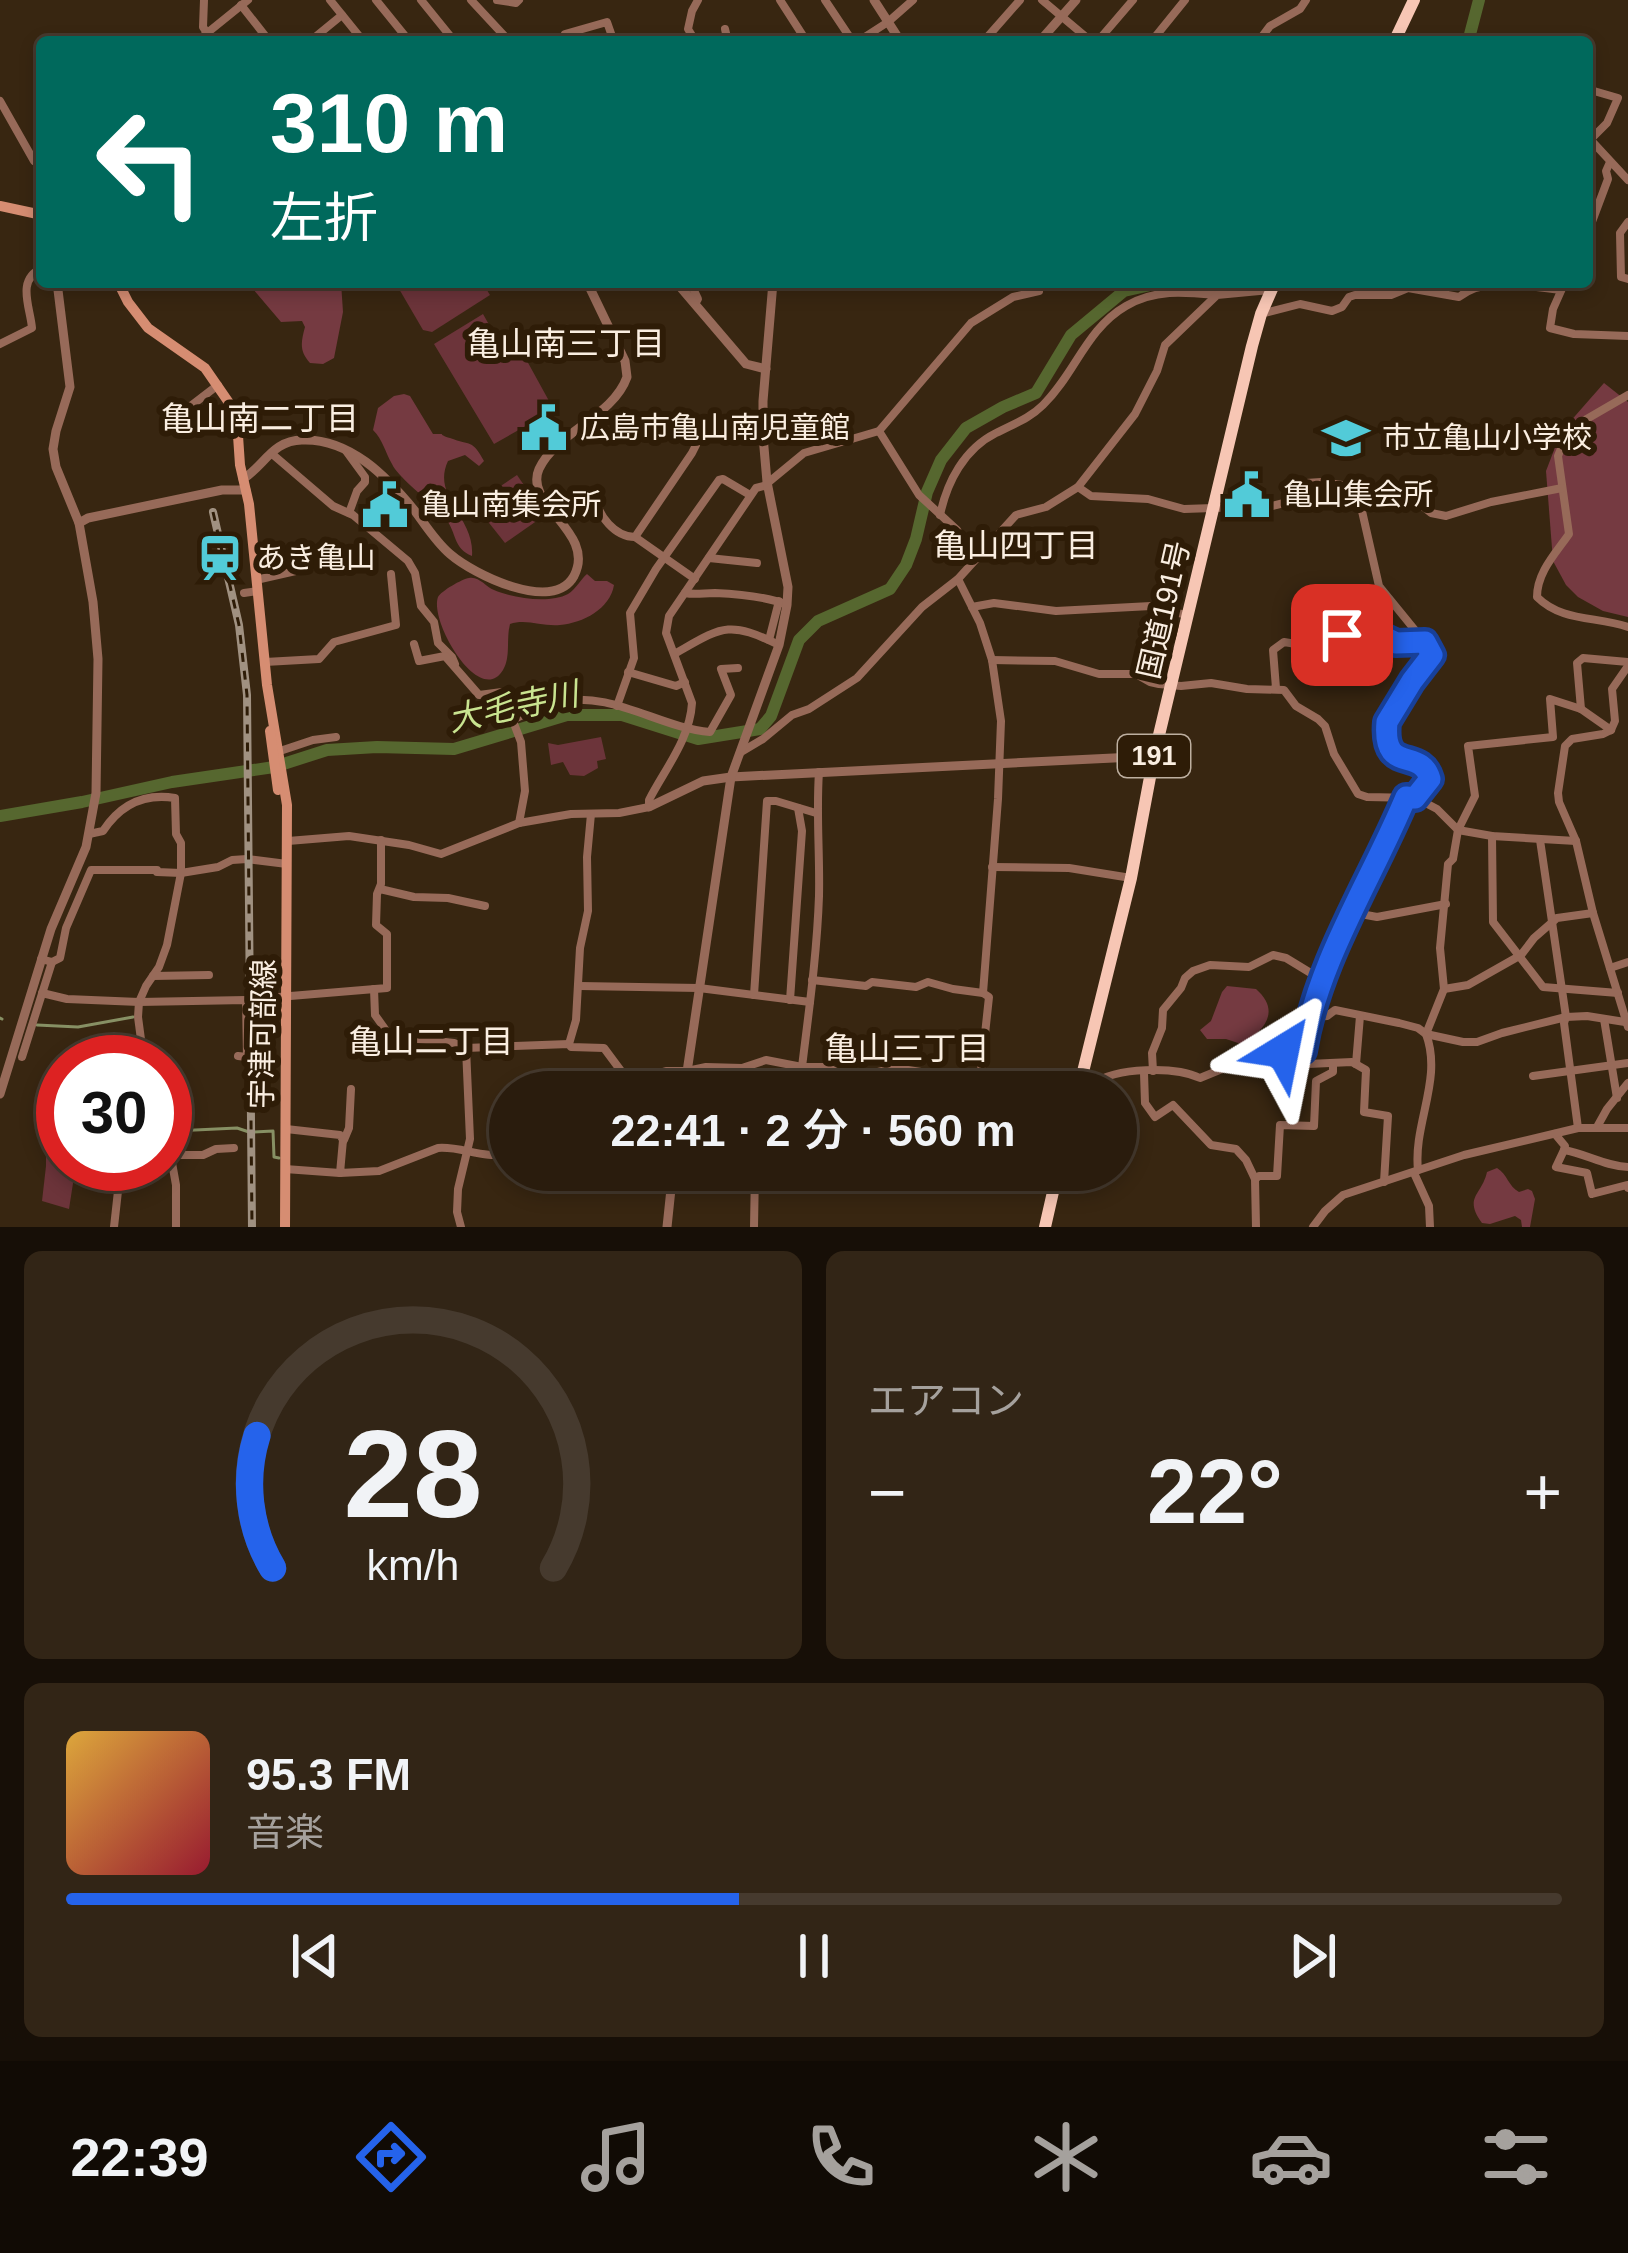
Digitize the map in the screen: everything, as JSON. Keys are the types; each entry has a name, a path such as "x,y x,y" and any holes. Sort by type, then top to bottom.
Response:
{"highway":[{"path":"1397,36 1414,0"},
{"name":"国道191号","path":"1083,1071 1213,508 1261,314 1272,288"},
{"path":"1045,1227 1053,1191"}],"main road":[{"path":"0,206 36,213"},
{"name":"宇津可部線","path":"125,288 137,317 205,368 234,410 253,588 287,805 285,1227"}],"street":[{"path":"204,0 207,33"},
{"path":"330,0 359,36"},
{"path":"376,0 405,36"},
{"path":"471,0 504,36"},
{"path":"497,0 516,4 519,0"},
{"path":"693,36 688,28 698,0"},
{"path":"780,0 803,36"},
{"path":"825,0 851,36"},
{"path":"874,0 897,36"},
{"path":"865,36 913,0"},
{"path":"997,0 1010,11"},
{"path":"987,36 1020,0"},
{"path":"1042,0 1086,36"},
{"path":"1044,36 1076,0"},
{"path":"1100,36 1133,0"},
{"path":"1155,36 1185,0"},
{"path":"1262,36 1306,0"},
{"path":"425,1 450,36"},
{"path":"203,36 244,3 265,36"},
{"path":"319,36 342,15"},
{"path":"565,34 607,22 612,36"},
{"path":"725,29 727,36"},
{"path":"259,36 263,33"},
{"path":"1593,91 1618,98 1607,123 1593,135"},
{"path":"0,101 36,162"},
{"path":"1593,142 1628,180"},
{"path":"1593,220 1610,161"},
{"path":"1619,172 1628,163"},
{"path":"1628,222 1620,233 1621,277 1628,279"},
{"path":"0,344 32,328 26,284 36,271"},
{"path":"22,1057 42,993 51,929 79,868 90,829 96,778 96,633 80,523 54,458 56,431 70,387 58,288"},
{"path":"80,523 244,485 270,452 304,440 346,449 359,457 389,482 461,562 514,587 547,592 563,586 574,575 577,557 567,529 538,492 538,470 614,399 627,377 625,361 590,288"},
{"path":"681,288 746,364 766,369"},
{"path":"693,288 698,299 695,304"},
{"path":"773,288 763,436 788,587 731,778 687,1071 742,1068 766,1060 834,1071"},
{"path":"939,513 945,490 964,459 982,442 1024,421 1042,406 1083,346 1112,315 1153,294 1217,296 1262,288"},
{"path":"1261,314 1300,304 1332,310 1355,295 1391,295 1408,288 1459,297 1470,288"},
{"path":"1562,288 1550,328 1628,336"},
{"path":"649,807 692,712 667,632 669,616 750,494 804,453 879,431 971,323 1013,297 1039,291"},
{"path":"740,751 856,678 1016,515 1046,507 1078,487 1135,414 1165,345 1217,296"},
{"path":"192,405 218,385"},
{"path":"1628,395 1585,420 1564,441 1558,456 1569,534 1537,586 1537,597 1549,609 1628,627"},
{"path":"879,431 919,495 957,530 977,559"},
{"path":"635,537 692,453 695,432"},
{"path":"346,449 365,477 349,513"},
{"path":"270,452 413,568 421,606 454,664"},
{"path":"617,706 634,658 630,613 664,558 719,480 750,494"},
{"path":"1078,487 1091,496 1148,499 1184,509 1299,501 1306,483 1312,481 1398,494 1446,516 1562,488"},
{"path":"1357,489 1379,586 1424,640"},
{"path":"595,496 597,511 622,536 635,537 694,578"},
{"path":"709,558 757,563"},
{"path":"253,588 300,570"},
{"path":"265,662 319,659 334,642 396,625 391,574"},
{"path":"958,579 992,659 1001,722 983,993"},
{"path":"685,593 783,603"},
{"path":"972,607 994,602 1056,611 1151,606 1188,615"},
{"path":"676,653 720,629 756,634 774,643"},
{"path":"1276,688 1274,650 1284,642 1321,650 1333,644 1336,636 1368,634 1396,643 1425,642 1432,655 1386,729 1390,751 1423,765 1430,779 1411,798 1350,912 1308,1018 1303,1051 1308,1064 1352,1062 1366,1070 1364,1112 1388,1116 1384,1182"},
{"path":"414,644 419,662 445,656 479,695 502,692 521,742 525,791 519,823"},
{"path":"1308,1018 1335,1010 1477,1042 1566,1018 1587,1016 1627,1024 1576,841 1558,802 1565,746 1611,730 1616,721 1612,689 1628,664 1583,658 1577,663 1582,709"},
{"path":"992,659 1055,661 1099,674 1136,674 1171,685 1204,682 1283,690 1296,706 1325,726 1334,754 1358,794 1411,798 1437,809 1458,830 1576,841"},
{"path":"514,721 562,701 582,700 617,706 686,730 710,732 731,695 721,670 739,668"},
{"path":"628,672 676,686 685,682"},
{"path":"1430,1227 1430,1206 1416,1171 1418,1137 1430,1091 1432,1049 1426,1034 1444,989 1440,948 1448,864 1454,859 1458,830 1474,796 1468,746 1553,737 1550,699 1582,709 1611,730"},
{"path":"277,754 336,736"},
{"path":"287,841 349,836 441,854 519,823 571,814 635,812 703,781 1154,756"},
{"path":"802,1067 820,866 819,772"},
{"path":"90,829 103,831 117,811 130,804 163,796 176,798 181,872 171,930 159,967 139,1002 140,1035"},
{"path":"754,995 767,801 816,814"},
{"path":"790,1000 802,831 797,808"},
{"path":"569,1044 588,911 591,814"},
{"path":"1492,836 1493,922 1543,987 1618,993"},
{"path":"254,999 387,988 387,934 376,926 381,840"},
{"path":"1540,840 1578,1128"},
{"path":"47,960 60,958 66,928 91,870 181,872 247,859 289,864"},
{"path":"992,867 1069,868 1131,878"},
{"path":"380,889 485,906"},
{"path":"1350,912 1378,917 1446,904"},
{"path":"1444,989 1468,985 1521,955 1558,918 1593,913"},
{"path":"1256,1227 1256,1179 1246,1160 1236,1149 1211,1145 1173,1105 1155,1117 1145,1103 1163,1010 1185,978 1210,965 1243,968 1273,955 1309,972 1326,973"},
{"path":"0,1094 47,960"},
{"path":"1610,968 1628,962"},
{"path":"153,976 209,975"},
{"path":"812,980 916,987 928,982 983,993 989,998 981,1071"},
{"path":"580,986 699,988 810,1002"},
{"path":"374,989 375,1015 390,1036"},
{"path":"42,993 67,999 139,1002 246,1000 247,1057 238,1056"},
{"path":"1356,1064 1360,1016"},
{"path":"1604,1019 1617,1098"},
{"path":"370,1034 466,1048 569,1044 604,1048 621,1071"},
{"path":"461,1227 458,1189 468,1154 470,1118 466,1048"},
{"path":"1137,1073 1184,1070 1200,1078 1261,1053 1303,1051"},
{"path":"1533,1076 1628,1063"},
{"path":"1256,1179 1277,1176 1280,1125 1314,1126 1316,1081 1333,1072 1333,1064"},
{"path":"826,1071 827,1067"},
{"path":"1596,1128 1628,1084"},
{"path":"340,1173 351,1089"},
{"path":"1313,1227 1343,1196 1416,1171 1578,1128 1628,1128"},
{"path":"286,1129 340,1135 344,1140"},
{"path":"1555,1134 1565,1146 1556,1167 1587,1172 1592,1194 1628,1188"},
{"path":"285,1169 379,1171 448,1147 489,1155"},
{"path":"192,1156 234,1148"},
{"path":"1564,1150 1628,1167"},
{"path":"114,1227 118,1191"},
{"path":"176,1191 176,1227"},
{"path":"668,1227 671,1191"},
{"path":"754,1227 755,1191"}],"shaded area":[{"path":"252,288 341,288 343,312 334,358 323,364 310,363 303,350 302,321 281,322"},
{"path":"398,288 486,288 490,295 432,332 423,330"},
{"path":"483,314 496,337 510,330 554,410 494,444 434,344"},
{"path":"1604,383 1628,402 1628,617 1603,611 1578,597 1553,561 1546,471 1561,432"},
{"path":"404,394 410,396 433,434 470,444 484,461 479,466 465,455 448,461 444,474 449,497 467,530 472,556 458,545 446,519 396,470 373,430 378,408"},
{"path":"517,475 537,504 538,520 505,543 474,504"},
{"path":"587,574 614,585 601,608 569,624 510,624 505,665 493,679 470,670 441,624 438,597 466,579 511,595 541,599 568,594"},
{"path":"601,737 606,759 597,761 598,768 584,776 570,775 563,762 551,765 548,743"},
{"path":"1227,986 1256,989 1268,1005 1263,1027 1241,1044 1207,1039 1200,1030 1211,1021"},
{"path":"1497,1168 1519,1192 1532,1191 1530,1227 1522,1227 1515,1216 1482,1223 1474,1202 1487,1172"},
{"path":"43,1191 72,1191 69,1209 42,1201"}],"waterway":[{"name":"大毛寺川","path":"1470,36 1479,0"},
{"name":"大毛寺川","path":"0,816 274,767 327,750 454,749 567,715 622,715 698,739 760,729 771,716 799,640 818,621 890,589 906,565 941,460 966,428 1036,393 1071,335 1124,291 1137,288"},
{"path":"37,1025 78,1027 133,1017"},
{"path":"192,1130 237,1128 249,1132"},
{"path":"254,1132 273,1131 274,1157 279,1158"}],"railway":[{"path":"213,512 239,625 247,695 252,1227"}],"place":[{"name":"広島市亀山南児童館","path":"544,428"},
{"name":"市立亀山小学校","path":"1346,438"},
{"name":"亀山集会所","path":"1247,495"},
{"name":"亀山南集会所","path":"385,505"},
{"name":"あき亀山","path":"220,558"}],"district":[{"name":"亀山南三丁目","path":"566,343"},
{"name":"亀山南二丁目","path":"260,418"},
{"name":"亀山四丁目","path":"1016,545"},
{"name":"亀山二丁目","path":"431,1041"},
{"name":"亀山三丁目","path":"907,1048"}],"route":[{"path":"1283,1051 1303,1051 1308,1018 1350,912 1406,797 1415,798 1430,779 1423,765 1390,751 1386,729 1432,651 1425,642 1342,635"}]}
